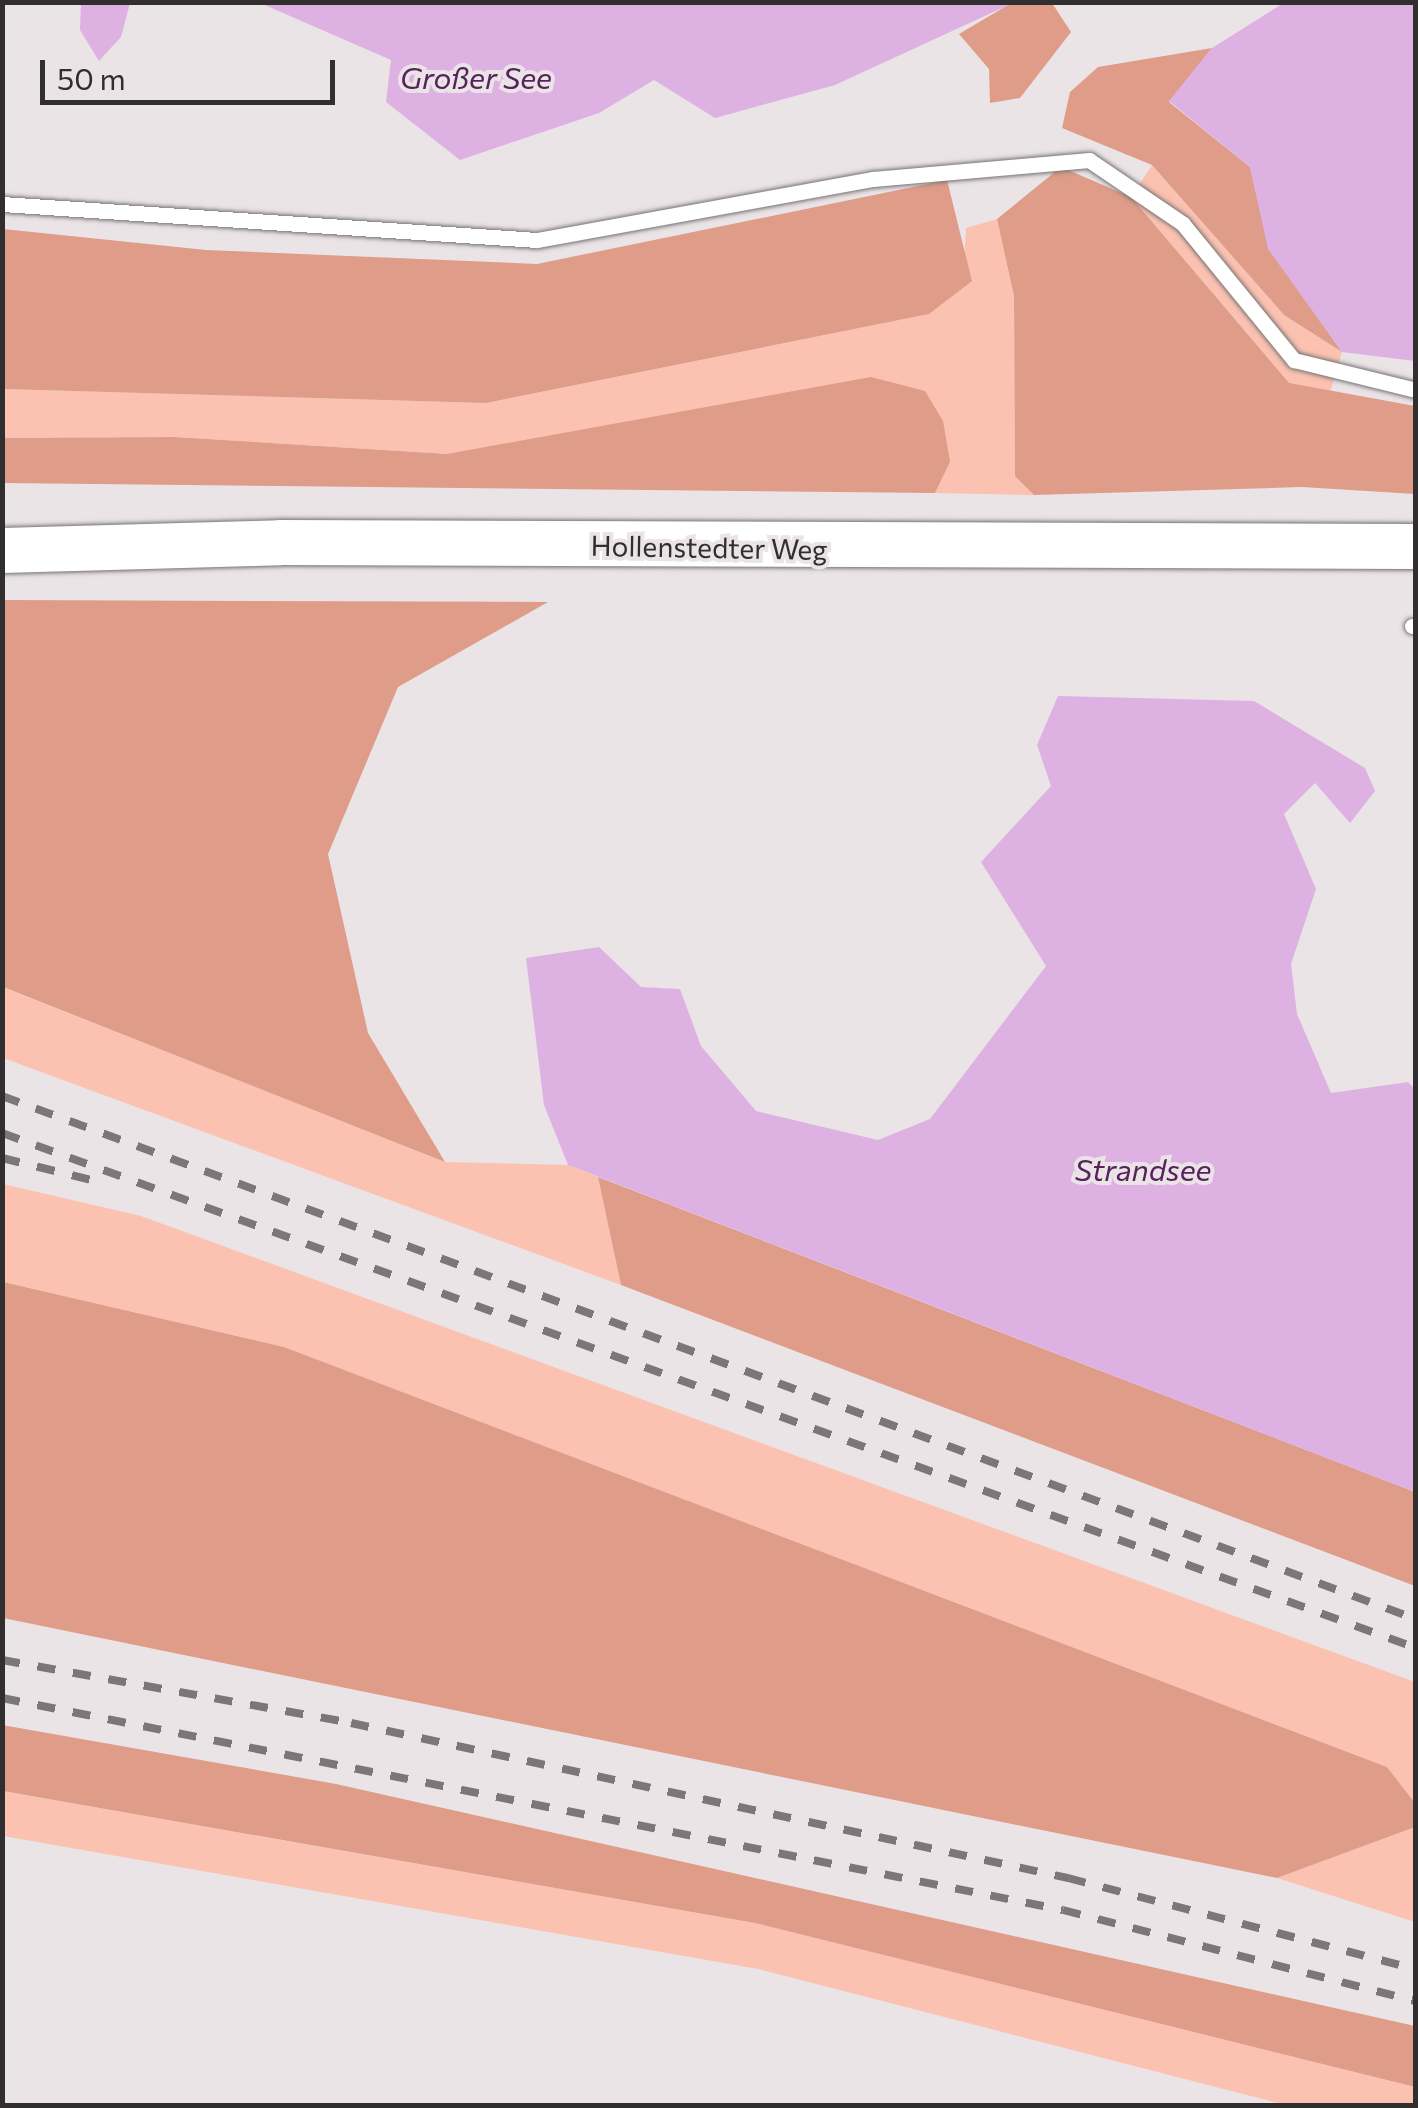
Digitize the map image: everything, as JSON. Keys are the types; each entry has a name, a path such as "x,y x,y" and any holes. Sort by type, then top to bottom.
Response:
{"main road":[{"name":"Hollenstedter Weg","path":"2,550 280,542 1416,546"}],"lane":[{"path":"2,204 537,240 873,178 1089,160 1183,224 1294,360 1416,390"}],"shaded area":[{"path":"1013,2 1052,3 1071,32 1020,98 990,103 989,69 959,34"},
{"path":"1212,48 1169,102 1250,167 1269,249 1342,352 1284,315 1152,165 1062,128 1070,92 1098,67"},
{"path":"1152,165 1284,315 1342,352 1329,396 1288,383 1131,197"},
{"path":"1061,167 1131,197 1289,383 1415,406 1415,494 1302,487 1034,495 1015,476 1014,296 997,219"},
{"path":"947,180 972,281 929,314 486,403 3,389 3,229 206,250 537,264"},
{"path":"997,219 1014,296 1015,475 1034,495 935,493 950,462 598,433 447,454 174,437 3,438 2,389 486,403 929,314 964,265 966,228"},
{"path":"871,377 925,391 943,421 950,462 935,493 3,483 3,438 174,437 447,454"},
{"path":"3,600 548,602 398,687 328,854 368,1033 445,1162 3,987"},
{"path":"2,987 445,1162 568,1165 598,1177 621,1285 3,1058"},
{"path":"598,1177 1415,1492 1415,1586 621,1285"},
{"path":"3,1184 141,1216 1415,1682 1415,1803 1387,1767 284,1347 3,1282"},
{"path":"3,1282 284,1347 1387,1767 1415,1803 1415,1827 1277,1878 3,1618"},
{"path":"2,1725 336,1784 1415,2026 1415,2087 755,1923 3,1791"},
{"path":"2,1791 755,1923 1415,2087 1415,2105 1286,2105 758,1969 3,1836"},
{"path":"1415,1827 1415,1922 1277,1878"}],"water":[{"path":"1285,2 1415,3 1415,361 1342,352 1268,249 1250,167 1169,101 1212,48"},
{"path":"81,3 130,3 121,37 99,61 80,30"},
{"name":"Großer See","path":"260,3 1013,3 835,85 715,118 654,80 599,113 460,160 386,102 391,60"},
{"name":"Strandsee","path":"1058,696 1254,701 1365,768 1375,791 1350,823 1315,783 1284,814 1316,889 1291,964 1297,1014 1331,1093 1408,1082 1415,1089 1415,1492 568,1165 544,1105 526,958 599,947 641,987 680,989 701,1046 756,1111 878,1140 930,1119 1046,966 981,862 1051,786 1037,745"}],"railway":[{"path":"2,1096 1416,1619"},
{"path":"2,1133 1416,1648"},
{"path":"2,1158 104,1183"},
{"path":"2,1660 351,1723 1068,1878 1416,1969"},
{"path":"2,1698 1063,1910 1416,2001"}]}
